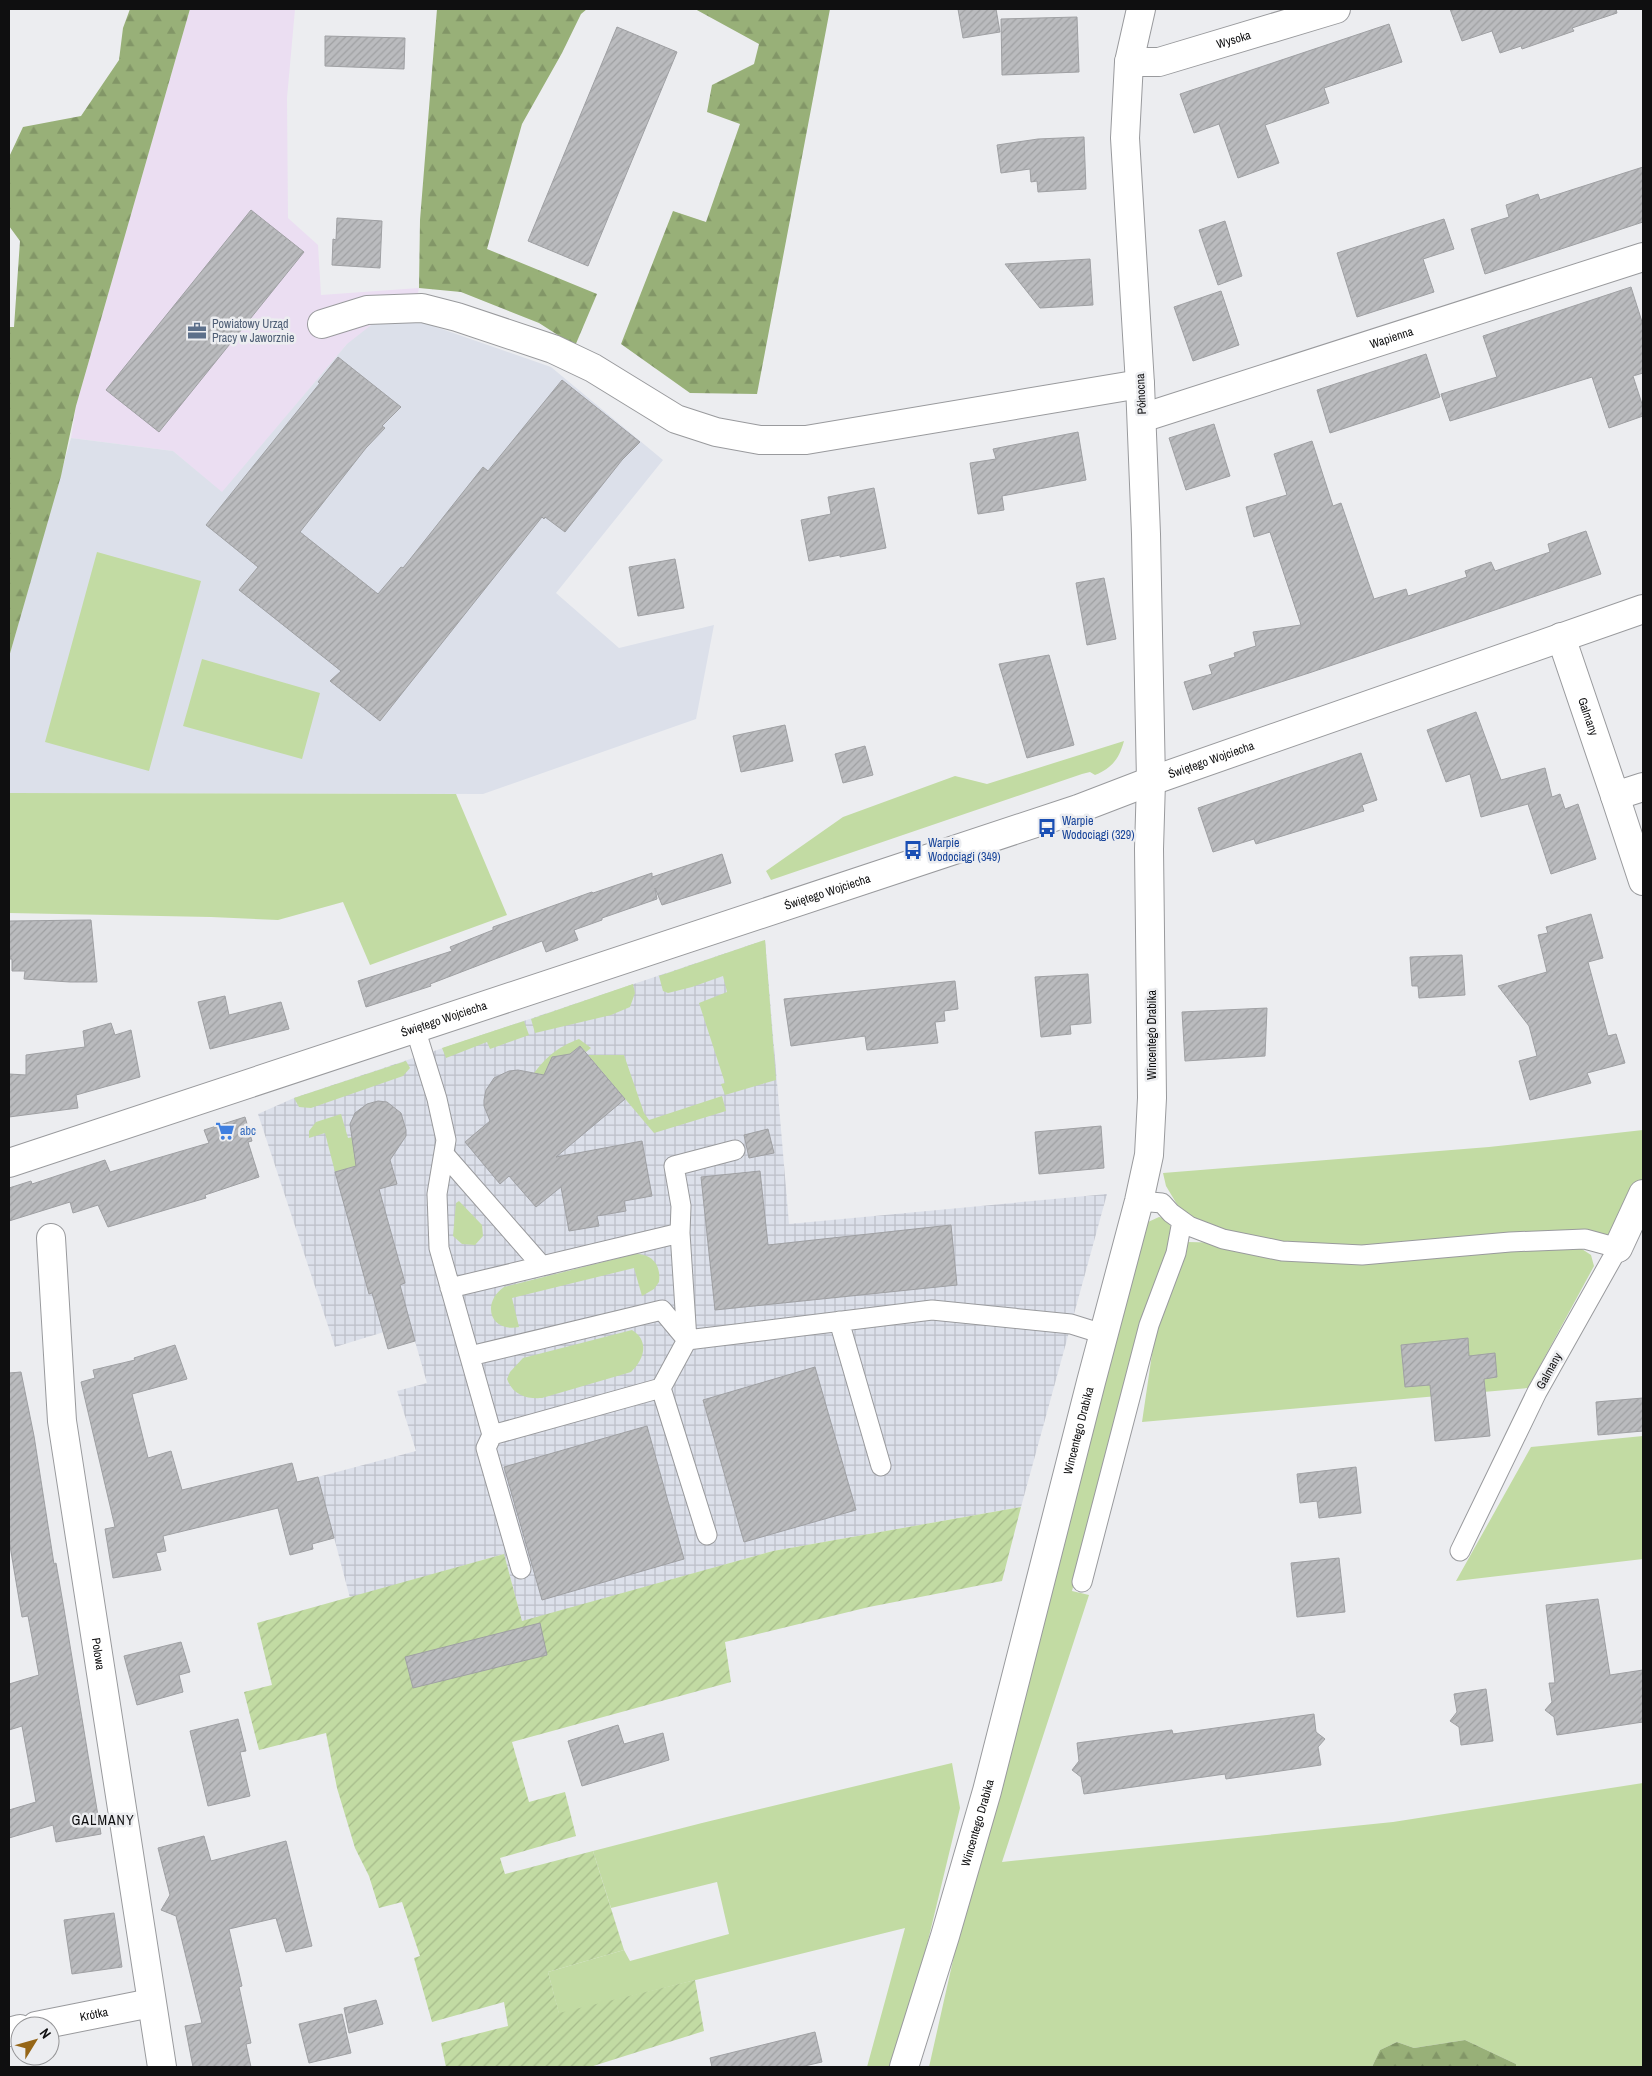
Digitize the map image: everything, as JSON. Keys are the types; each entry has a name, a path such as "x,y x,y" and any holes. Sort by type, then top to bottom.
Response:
{"street":[{"name":"Północna","path":"1141,9 1129,62 1126,138 1142,418 1151,781"},
{"name":"Wysoka","path":"1129,62 1158,62 1336,9"},
{"name":"Wapienna","path":"1142,418 1643,258"},
{"path":"322,324 367,310 422,308 458,316 553,349 593,368 676,419 716,432 760,440 806,440 1140,384"},
{"name":"Świętego Wojciecha","path":"9,1163 1078,809 1151,781 1643,609"},
{"name":"Galmany","path":"1560,637 1643,881"},
{"name":"Wincentego Drabika","path":"904,2067 945,1936 987,1791 1103,1334 1139,1201 1149,1155 1152,1098 1149,850 1151,781"},
{"path":"1615,796 1643,787"},
{"name":"Galmany","path":"1618,1248 1643,1194"},
{"name":"Polowa","path":"51,1238 62,1420 162,2067"},
{"name":"Krótka","path":"60,2021 151,2003"}],"lane":[{"path":"415,1028 437,1099 446,1140 437,1194 439,1248 492,1435 486,1448 521,1569"},
{"path":"707,1536 661,1388 687,1340 680,1233 681,1206 674,1166 735,1150"},
{"path":"444,1154 542,1266"},
{"path":"1139,1201 1162,1204 1170,1213 1189,1226 1223,1239 1282,1251 1362,1255 1510,1242 1584,1239 1618,1248"},
{"path":"1082,1582 1149,1324 1176,1253 1182,1221"},
{"path":"450,1288 680,1233"},
{"name":"Galmany","path":"1460,1551 1537,1392 1618,1248"},
{"path":"470,1356 662,1310 687,1340"},
{"path":"687,1340 932,1310 1071,1324 1103,1334"},
{"path":"839,1322 881,1466"},
{"path":"492,1435 661,1388"}],"shaded area":[{"path":"190,9 295,9 287,98 288,218 318,245 321,295 419,288 413,319 347,344 222,493 173,451 71,438 76,406"},
{"path":"413,319 551,367 663,460 556,593 619,648 714,625 696,719 483,794 9,793 9,657 71,438 173,451 222,492 347,344 375,322"},
{"path":"765,940 789,1224 1107,1194 1021,1507 773,1551 522,1622 504,1554 350,1598 318,1477 416,1451 397,1391 427,1383 410,1324 335,1347 258,1114 294,1098"}],"green space":[{"path":"130,9 190,9 76,406 61,476 9,657 9,327 14,327 20,241 9,226 9,157 23,127 81,116 119,60 123,28"},
{"path":"437,9 587,9 581,14 562,53 522,124 487,249 597,294 575,346 539,323 461,292 419,288 420,220"},
{"path":"695,9 830,9 757,394 690,393 621,344 673,211 706,222 740,124 707,112 712,85 754,64 759,44"},
{"path":"97,552 201,581 149,771 45,742"},
{"path":"202,659 320,693 302,759 183,726"},
{"path":"1124,741 1120,753 1114,762 1095,775 1090,772 1082,774 771,880 766,871 843,817 955,776 987,784"},
{"path":"9,793 456,794 507,915 370,965 343,902 278,920 9,913"},
{"path":"765,940 776,1080 725,1095 721,1084 725,1083 699,1003 727,992 723,976 668,993 663,991 659,976"},
{"path":"633,984 635,993 630,1007 611,1015 535,1033 531,1019"},
{"path":"524,1021 529,1035 490,1049 487,1042 446,1058 442,1048"},
{"path":"579,1039 591,1048 586,1052 580,1046 565,1058 558,1056 552,1058 549,1063 549,1071 539,1080 532,1076 552,1054"},
{"path":"588,1055 624,1055 644,1113 649,1120 722,1096 726,1111 654,1133"},
{"path":"406,1061 410,1068 403,1076 311,1108 299,1107 294,1098"},
{"path":"341,1114 348,1138 353,1137 380,1159 335,1172 325,1133 309,1138 309,1131 316,1122"},
{"path":"1643,1130 1643,1178 1608,1238 1363,1248 1282,1244 1223,1232 1194,1220 1178,1206 1166,1186 1163,1173 1489,1147"},
{"path":"459,1201 482,1225 483,1236 475,1245 462,1244 453,1236 456,1203"},
{"path":"1159,1217 1168,1219 1172,1231 1170,1250 1095,1502 1072,1591 1089,1595 1002,1862 1393,1822 1643,1783 1643,2067 1516,2067 1516,2064 1465,2040 1414,2048 1397,2042 1380,2050 1372,2067 929,2067 956,1947 1007,1767 1022,1690 1136,1258 1148,1222"},
{"path":"1188,1242 1511,1250 1582,1249 1591,1255 1594,1266 1528,1388 1142,1422 1156,1327"},
{"path":"635,1254 651,1258 659,1270 659,1282 654,1289 642,1296 634,1268 512,1298 519,1327 509,1328 501,1326 492,1315 493,1301 504,1287"},
{"path":"632,1330 638,1334 643,1345 643,1351 639,1362 631,1372 542,1398 531,1398 521,1395 513,1389 507,1379 510,1372 523,1358"},
{"path":"1643,1436 1643,1559 1456,1581 1531,1447"},
{"path":"1021,1507 1002,1581 869,1607 725,1642 731,1682 512,1742 529,1802 565,1792 576,1836 500,1858 505,1874 593,1851 624,1950 548,1972 559,2013 695,1980 704,2031 590,2067 446,2067 441,2043 508,2026 504,2002 432,2022 414,1958 420,1956 402,1902 379,1908 369,1876 355,1848 337,1788 326,1733 259,1750 244,1692 272,1685 257,1623 504,1554 522,1621 773,1551"},
{"path":"952,1763 960,1808 926,1949 889,2067 867,2067 905,1928 559,2014 548,1972 624,1950 630,1961 729,1934 717,1882 611,1908 593,1851"},
{"path":"1465,2040 1516,2064 1516,2067 1372,2067 1380,2050 1397,2042 1414,2048"}],"building":[{"path":"958,9 996,9 1000,32 963,38"},
{"path":"1450,9 1616,9 1617,13 1572,28 1574,31 1522,49 1521,46 1500,53 1492,31 1462,41"},
{"path":"1077,17 1079,72 1002,75 1001,19"},
{"path":"1389,24 1402,62 1324,88 1329,103 1265,125 1279,163 1238,178 1219,124 1194,133 1180,94"},
{"path":"617,27 677,52 588,266 528,241"},
{"path":"325,36 405,38 404,69 325,66"},
{"path":"1084,137 1086,189 1038,192 1037,181 1031,182 1030,169 1001,173 997,145 1038,139"},
{"path":"1643,167 1643,222 1485,274 1471,229 1509,217 1506,205 1538,194 1540,200"},
{"path":"251,210 304,252 159,432 106,390"},
{"path":"337,218 382,221 380,268 332,265 333,239 336,240"},
{"path":"1444,219 1454,249 1423,259 1434,292 1357,317 1337,253"},
{"path":"1225,221 1242,276 1218,285 1199,230"},
{"path":"1090,259 1093,305 1040,308 1005,264"},
{"path":"1631,287 1643,325 1643,373 1633,376 1643,407 1643,416 1609,428 1592,377 1450,421 1441,394 1497,377 1483,336"},
{"path":"1221,291 1239,345 1193,361 1174,307"},
{"path":"1426,354 1440,397 1330,433 1317,390"},
{"path":"338,357 401,407 382,426 385,428 366,448 300,532 378,594 401,567 403,568 483,467 488,471 562,380 640,442 622,460 565,532 545,517 544,519 542,517 380,721 330,681 341,671 239,590 258,567 206,525 320,383 318,382"},
{"path":"1214,424 1230,476 1186,490 1169,438"},
{"path":"1078,432 1086,480 1002,496 1004,510 978,514 970,463 996,459 993,449"},
{"path":"1312,441 1333,506 1341,503 1374,599 1406,589 1408,596 1467,577 1465,571 1491,562 1495,571 1550,552 1548,544 1586,531 1601,574 1309,673 1193,710 1184,682 1212,674 1209,665 1235,657 1234,653 1256,646 1253,632 1301,625 1270,532 1254,537 1246,507 1287,495 1274,454"},
{"path":"874,488 886,548 809,561 801,520 831,514 828,497"},
{"path":"675,559 684,608 638,616 629,567"},
{"path":"1104,578 1116,639 1087,645 1076,583"},
{"path":"1049,655 1074,745 1027,758 999,664"},
{"path":"1476,712 1501,780 1545,768 1552,797 1560,794 1565,809 1578,804 1596,859 1551,874 1528,804 1481,817 1470,774 1446,782 1427,730"},
{"path":"785,725 793,761 741,772 733,736"},
{"path":"865,746 873,775 843,783 835,754"},
{"path":"1361,753 1377,800 1362,805 1364,811 1256,844 1254,839 1213,852 1198,808"},
{"path":"722,854 731,883 662,905 655,888 657,899 574,930 578,940 546,952 542,941 430,984 431,986 366,1007 358,981 452,951 450,947 493,930 493,927 592,892 652,873 652,877"},
{"path":"1591,914 1603,958 1588,962 1608,1036 1616,1034 1625,1063 1587,1073 1591,1083 1530,1100 1519,1061 1537,1056 1529,1026 1498,986 1547,972 1538,935 1548,933 1546,927"},
{"path":"91,920 97,982 24,979 25,971 12,971 12,959 9,959 9,921"},
{"path":"1462,955 1465,995 1419,998 1418,986 1412,986 1410,957"},
{"path":"1088,974 1091,1023 1070,1025 1071,1034 1041,1037 1035,977"},
{"path":"955,981 958,1009 944,1011 945,1021 935,1022 938,1043 867,1050 865,1036 791,1046 784,999"},
{"path":"225,996 229,1015 281,1002 289,1029 210,1049 198,1002"},
{"path":"1267,1008 1265,1056 1185,1061 1182,1012"},
{"path":"111,1023 115,1035 131,1030 140,1077 76,1095 78,1108 9,1117 9,1074 26,1075 26,1055 85,1047 83,1031"},
{"path":"580,1046 625,1099 556,1157 642,1141 652,1196 624,1201 626,1211 597,1216 599,1226 569,1231 561,1187 536,1207 509,1176 500,1184 465,1142 490,1121 484,1106 484,1100 486,1090 494,1078 509,1071 518,1070 544,1075 552,1057 570,1054"},
{"path":"378,1101 387,1102 401,1113 406,1130 406,1136 390,1160 397,1184 379,1189 405,1283 400,1285 415,1341 388,1349 372,1293 369,1294 335,1172 356,1166 350,1124 355,1113 367,1104"},
{"path":"245,1117 252,1141 248,1142 259,1177 205,1195 206,1198 108,1227 98,1205 73,1213 70,1202 9,1221 9,1188 31,1181 32,1184 105,1160 110,1172 209,1143 204,1130"},
{"path":"1101,1126 1104,1168 1039,1174 1035,1132"},
{"path":"768,1129 774,1153 749,1158 744,1135"},
{"path":"760,1171 768,1245 951,1225 957,1285 715,1310 701,1177"},
{"path":"1468,1338 1469,1356 1495,1353 1497,1377 1484,1379 1490,1436 1435,1441 1430,1385 1405,1387 1401,1345"},
{"path":"175,1345 187,1379 132,1394 148,1458 171,1451 182,1490 292,1463 297,1482 318,1477 334,1538 312,1544 313,1549 290,1555 278,1508 163,1536 166,1551 156,1553 161,1570 113,1578 105,1529 115,1527 81,1382 95,1378 93,1370 135,1360 134,1358"},
{"path":"815,1367 856,1510 744,1542 703,1400"},
{"path":"21,1372 34,1436 54,1564 56,1563 64,1609 101,1834 56,1842 53,1825 9,1838 9,1810 36,1802 22,1726 9,1730 9,1684 39,1675 28,1616 22,1617 9,1540 9,1373"},
{"path":"1643,1398 1643,1431 1598,1435 1596,1402"},
{"path":"647,1426 684,1559 542,1600 504,1467"},
{"path":"1356,1467 1361,1513 1319,1518 1317,1501 1300,1503 1297,1474"},
{"path":"1339,1558 1345,1612 1297,1617 1291,1563"},
{"path":"1598,1599 1610,1675 1643,1670 1643,1722 1557,1735 1554,1717 1545,1710 1552,1702 1549,1683 1555,1683 1546,1605"},
{"path":"540,1623 547,1655 413,1688 405,1657"},
{"path":"181,1642 190,1672 179,1675 183,1692 137,1705 124,1656"},
{"path":"1486,1689 1493,1741 1461,1745 1459,1727 1450,1721 1457,1712 1454,1694"},
{"path":"1314,1714 1316,1732 1325,1739 1318,1747 1321,1765 1226,1779 1225,1774 1084,1794 1081,1777 1072,1770 1079,1761 1077,1743 1172,1730 1173,1734"},
{"path":"238,1719 246,1751 240,1752 250,1796 208,1806 190,1731"},
{"path":"618,1725 624,1744 663,1733 669,1760 582,1786 568,1741"},
{"path":"204,1836 211,1861 286,1841 312,1946 286,1952 276,1918 229,1929 242,1986 239,1987 251,2043 246,2044 251,2067 193,2067 185,2026 202,2023 176,1916 161,1910 170,1895 158,1848"},
{"path":"114,1913 122,1967 72,1974 64,1920"},
{"path":"376,2000 383,2024 349,2033 344,2008"},
{"path":"342,2014 351,2053 309,2063 299,2024"},
{"path":"815,2032 822,2062 800,2067 712,2067 710,2058"}],"place":[{"name":"Powiatowy Urząd Pracy w Jaworznie","path":"197,331"},
{"name":"Warpie Wodociągi (329)","path":"1047,828"},
{"name":"Warpie Wodociągi (349)","path":"913,850"},
{"name":"abc","path":"225,1131"}],"district":[{"name":"GALMANY","path":"103,1820"}]}
